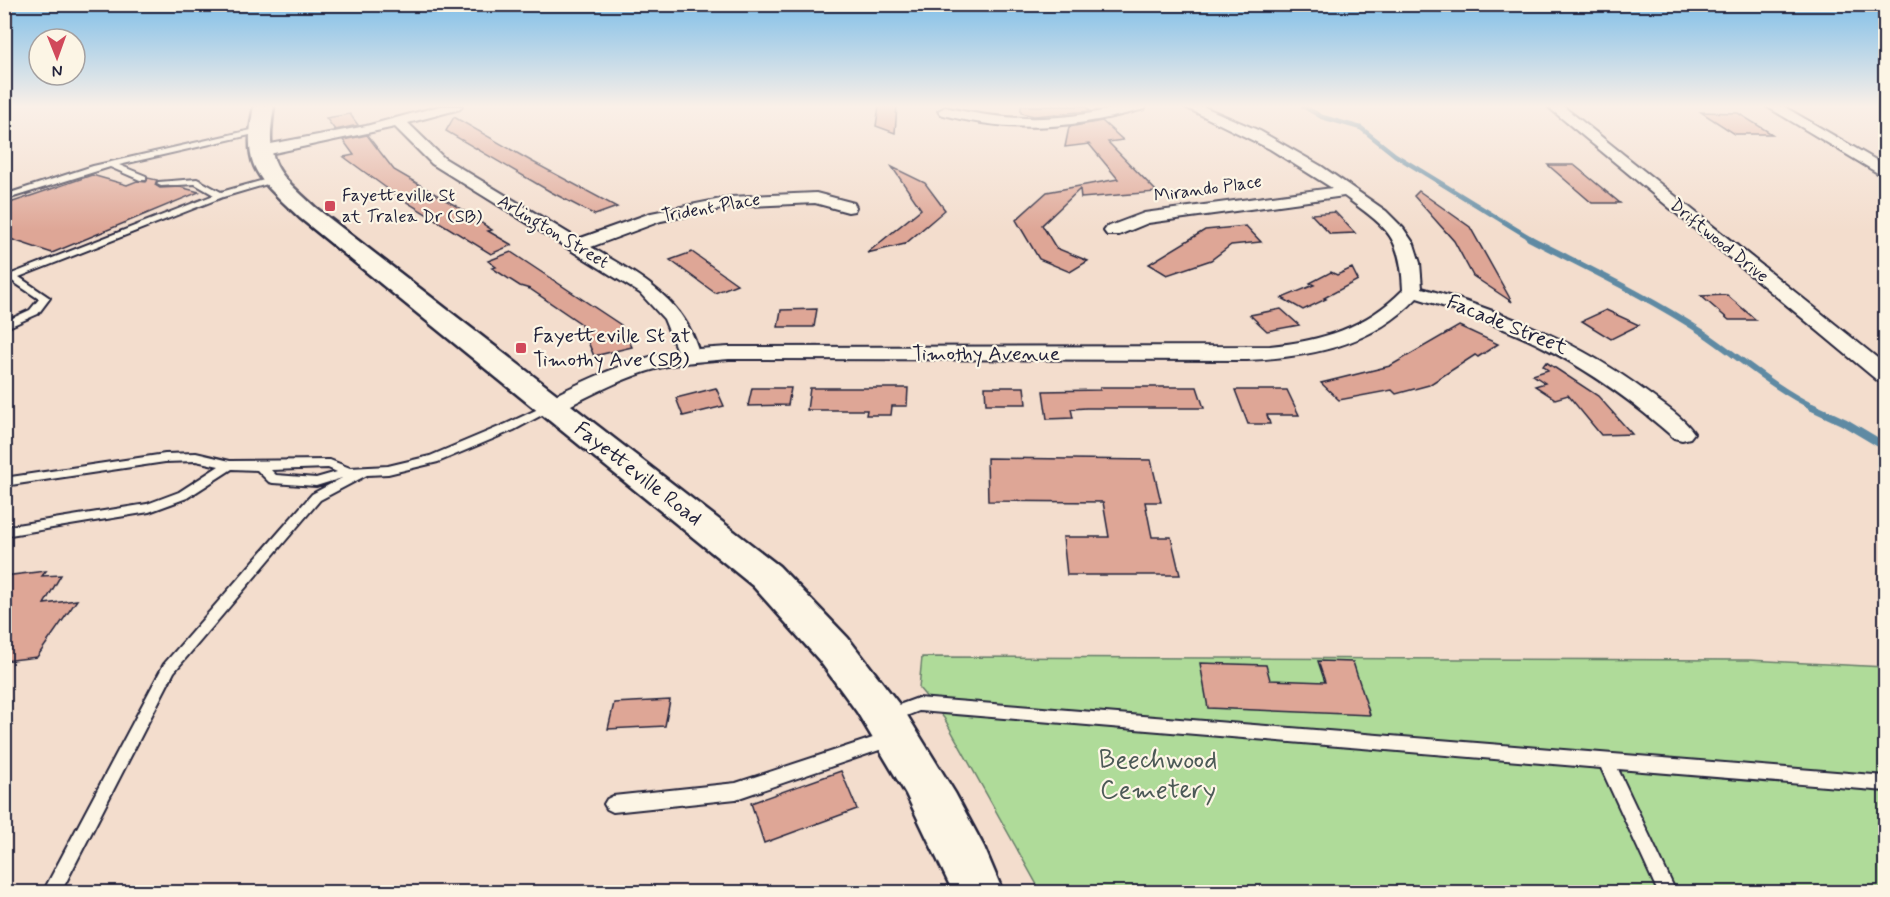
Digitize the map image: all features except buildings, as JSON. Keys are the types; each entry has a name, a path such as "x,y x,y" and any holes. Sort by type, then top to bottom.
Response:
{"main road":[{"name":"Fayetteville Road","path":"261,148 266,173 271,180 308,213 766,576 853,673 891,727 969,870 978,892"}],"street":[{"name":"Arlington Street","path":"425,148 438,161 648,290 674,319 685,338 689,356"},
{"path":"1281,148 1387,220 1401,237 1411,263 1413,291"},
{"name":"Driftwood Drive","path":"1605,148 1886,376"},
{"path":"1844,148 1886,173"},
{"name":"Mirando Place","path":"1113,231 1144,218 1346,191"},
{"name":"Trident Place","path":"578,245 657,218 731,202 800,197 816,198 848,207"},
{"name":"Timothy Avenue","path":"551,406 631,370 657,362 689,356 729,353 1273,353 1313,347 1358,333 1394,310 1413,291"},
{"name":"Facade Street","path":"1413,291 1474,308 1562,345 1623,384 1682,433"}],"lane":[{"path":"4,198 96,168 213,148"},
{"path":"112,165 143,178"},
{"path":"4,326 34,312 45,298 12,277 220,195 271,180"},
{"path":"161,184 197,181 220,195"},
{"path":"4,482 165,458 196,457 230,465 260,466 273,479 316,482 355,473 388,470 434,459 510,427 551,406"},
{"path":"4,532 150,508 183,495 230,465"},
{"path":"52,892 169,668 316,497 355,473"},
{"path":"613,804 736,791 891,727 918,704 1886,784"},
{"path":"1606,761 1667,892"}],"green space":[{"name":"Beechwood Cemetery","path":"922,657 1749,660 1885,667 1885,892 1041,892 944,718 919,688"}],"waterway":[{"path":"1386,148 1532,239"},
{"path":"1529,238 1660,306 1702,332 1771,382 1815,408"},
{"path":"1812,407 1844,422 1886,447"}],"place":[{"name":"Fayetteville St at Tralea Dr (SB)","path":"330,206"},
{"name":"Fayetteville St at Timothy Ave (SB)","path":"521,348"}]}
